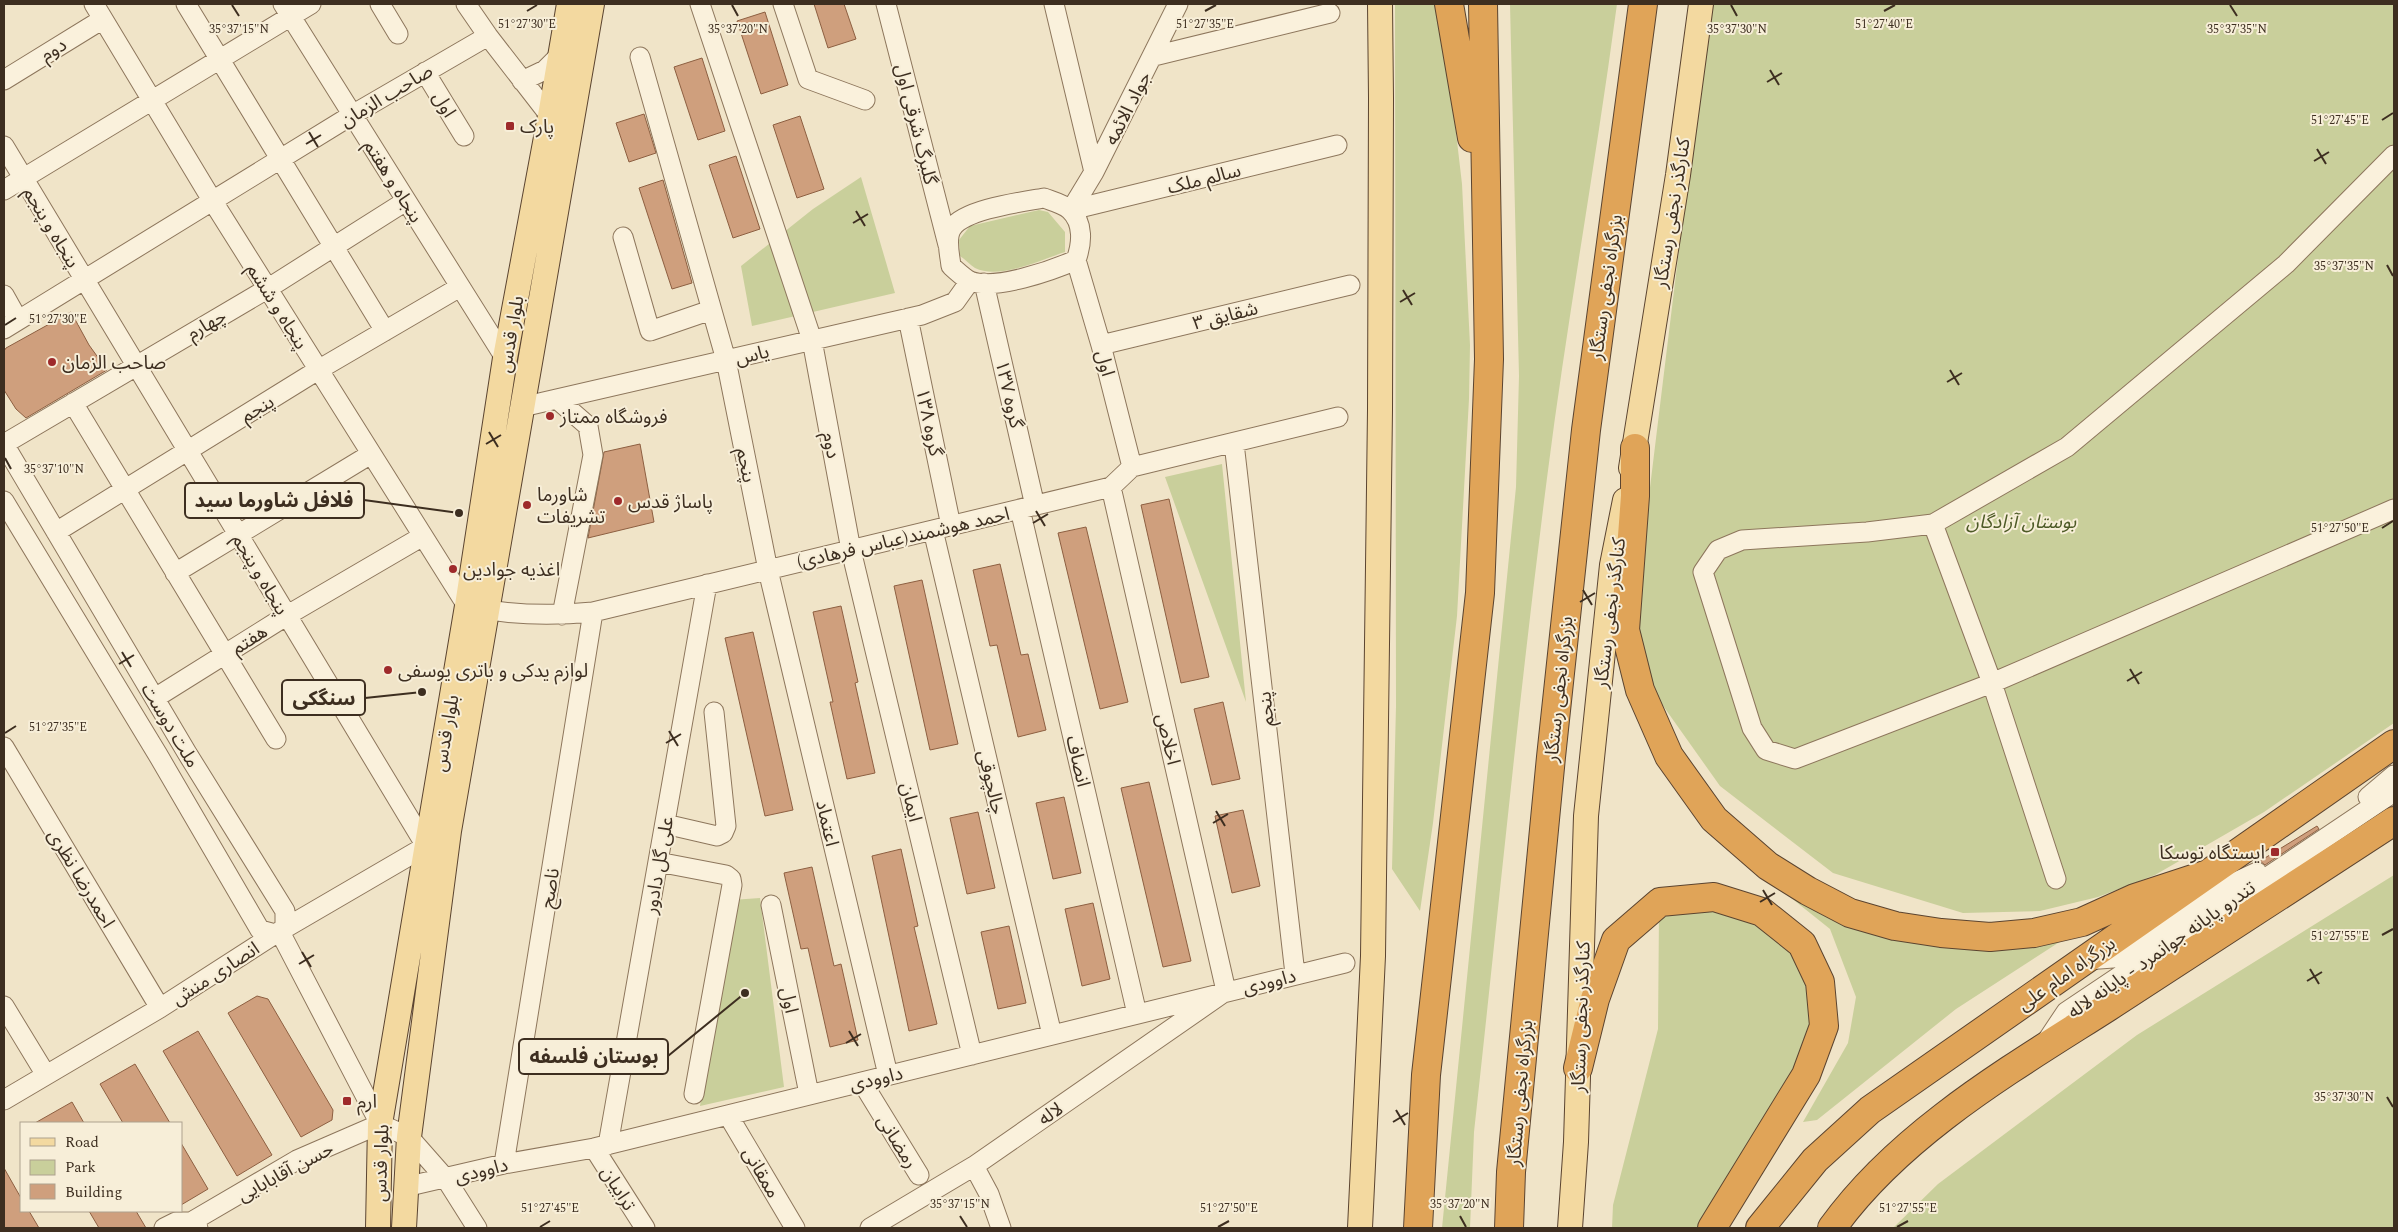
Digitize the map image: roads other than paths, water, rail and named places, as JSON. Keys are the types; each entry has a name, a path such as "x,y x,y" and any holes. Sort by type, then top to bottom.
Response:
{"highway":[{"path":"1449,4 1487,226"},
{"path":"1418,1228 1426,1075 1480,592 1489,358 1483,4"},
{"name":"بزرگراه نجفی رستگار","path":"1509,1228 1512,1172 1550,767 1586,430 1643,4"},
{"path":"1635,448 1635,496 1625,630 1640,690 1669,756 1714,819 1768,866 1808,891 1850,912 1895,926 1941,933 1990,937 2034,933 2082,922 2136,898 2205,875"},
{"name":"بزرگراه امام علی","path":"1760,1228 1815,1160 1870,1110 2394,744"},
{"path":"1832,1228 1850,1202 1926,1130 2039,1051 2394,821"},
{"path":"1578,1068 1594,999 1616,940 1660,902 1714,897 1762,912 1802,944 1820,982 1824,1026 1806,1075 1745,1178 1712,1228"}],"main road":[{"name":"بلوار قدس","path":"404,1228 409,1137 449,831 505,358 550,116 568,4"},
{"name":"بلوار قدس","path":"378,1228 380,1124 426,846 476,608 522,407 592,4"},
{"path":"1360,1228 1374,916 1380,410 1382,98 1380,4"},
{"name":"کنارگذر نجفی رستگار","path":"1570,1228 1578,1068 1586,816 1612,564 1635,448 1678,175 1701,4"}],"street":[{"path":"186,4 221,58 385,331"},
{"path":"4,190 221,58 287,10 312,4"},
{"path":"380,4 398,34"},
{"path":"466,4 488,36 550,116"},
{"name":"دوم","path":"700,4 812,340 851,550"},
{"path":"783,4 808,79 865,100"},
{"name":"گلبرگ شرقی اول","path":"886,4 948,245 951,266 977,282"},
{"path":"1054,4 1094,172"},
{"name":"جواد الائمه","path":"1071,210 1094,172 1154,56 1178,4"},
{"name":"پنجاه و هفتم","path":"287,10 505,358"},
{"name":"دوم","path":"4,80 98,11"},
{"name":"پنجاه و ششم","path":"98,11 212,200 371,454 423,536 476,608"},
{"path":"1154,56 1330,13"},
{"name":"صاحب الزمان","path":"11,324 352,115 488,36"},
{"path":"522,81 545,70 560,55"},
{"name":"پنجم","path":"640,57 726,360 768,570"},
{"name":"اول","path":"425,72 464,136"},
{"name":"سالم ملک","path":"1071,210 1337,145"},
{"name":"پنجاه و پنجم","path":"4,146 426,846"},
{"path":"2394,155 2286,264 2067,447 1934,524 1867,532 1742,540 1718,550 1703,572 1752,728 1766,750 1794,759 1992,683 2394,509"},
{"path":"948,245 951,229 962,218 971,215 1044,198 1071,210 1080,227 1081,246 1076,260 1029,278 977,282"},
{"name":"چهارم","path":"4,444 136,364 267,289 406,201"},
{"path":"622,237 650,331 711,310"},
{"name":"اول","path":"1076,260 1101,346 1132,467"},
{"name":"یاس","path":"522,407 908,318 955,302 977,282"},
{"name":"گروه ۱۳۷","path":"977,282 1028,507"},
{"name":"شقایق ۳","path":"1101,346 1350,285"},
{"name":"پنجم","path":"56,532 318,370 460,287"},
{"path":"4,295 11,324"},
{"name":"گروه ۱۳۸","path":"908,318 952,526"},
{"path":"556,399 588,426 593,455 562,615"},
{"path":"72,403 276,739"},
{"path":"1132,467 1338,417"},
{"name":"پنجم","path":"1234,443 1295,974"},
{"name":"ملت دوست","path":"4,444 155,698 285,911 280,932 260,930 158,755 4,501"},
{"path":"175,573 371,454"},
{"name":"احمد هوشمند(عباس فرهادی)","path":"476,608 562,615 593,612 1111,487 1132,467"},
{"name":"اخلاص","path":"1111,487 1226,992"},
{"name":"انصاف","path":"1028,507 1137,1014"},
{"path":"1934,524 1992,683 2056,879"},
{"name":"چالچوقی","path":"933,530 1052,1035"},
{"name":"هفتم","path":"155,698 286,616 423,536"},
{"name":"ایمان","path":"851,550 972,1055"},
{"name":"اعتماد","path":"768,570 888,1076"},
{"name":"علی گل دادور","path":"601,1146 658,862 707,584"},
{"name":"ناصح","path":"504,1164 593,612"},
{"path":"665,824 717,836 723,833 726,826 714,712"},
{"name":"احمدرضا نظری","path":"4,748 160,1008"},
{"path":"2324,829 2350,812 2394,775"},
{"name":"تندرو پایانه جوانمرد - پایانه لاله","path":"2039,1051 2066,1012 2394,792"},
{"name":"انصاری منش","path":"4,1100 160,1008 280,932 426,846"},
{"path":"658,862 726,875 731,879 732,885 694,1094"},
{"path":"2085,960 2113,958 2216,891 2258,872"},
{"name":"اول","path":"771,905 810,1094"},
{"path":"280,932 380,1124 409,1137 446,1179 477,1228"},
{"name":"داوودی","path":"405,1187 504,1164 601,1146 1345,963"},
{"name":"لاله","path":"870,1228 974,1166 1226,992"},
{"path":"4,1006 46,1075"},
{"name":"رمضانی","path":"862,1082 919,1175"},
{"name":"ممقانی","path":"728,1115 795,1228"},
{"name":"حسن آقابابایی","path":"164,1228 176,1222 195,1225 298,1160 380,1124"},
{"name":"ترابیان","path":"601,1146 645,1228"},
{"path":"974,1166 989,1194 1001,1228"}],"place":[{"name":"پارک","path":"510,126"},
{"name":"صاحب الزمان","path":"52,362"},
{"name":"فروشگاه ممتاز","path":"550,416"},
{"name":"پاساژ قدس","path":"618,501"},
{"name":"شاورما تشریفات","path":"527,505"},
{"name":"فلافل شاورما سید","path":"459,513"},
{"name":"اغذیه جوادین","path":"453,569"},
{"name":"لوازم یدکی و باتری یوسفی","path":"388,670"},
{"name":"سنگکی","path":"422,692"},
{"name":"ایستگاه توسکا","path":"2275,852"},
{"name":"بوستان فلسفه","path":"745,993"},
{"name":"ارم","path":"347,1101"}],"park label":[{"name":"بوستان آزادگان","path":"2021,521"}]}
